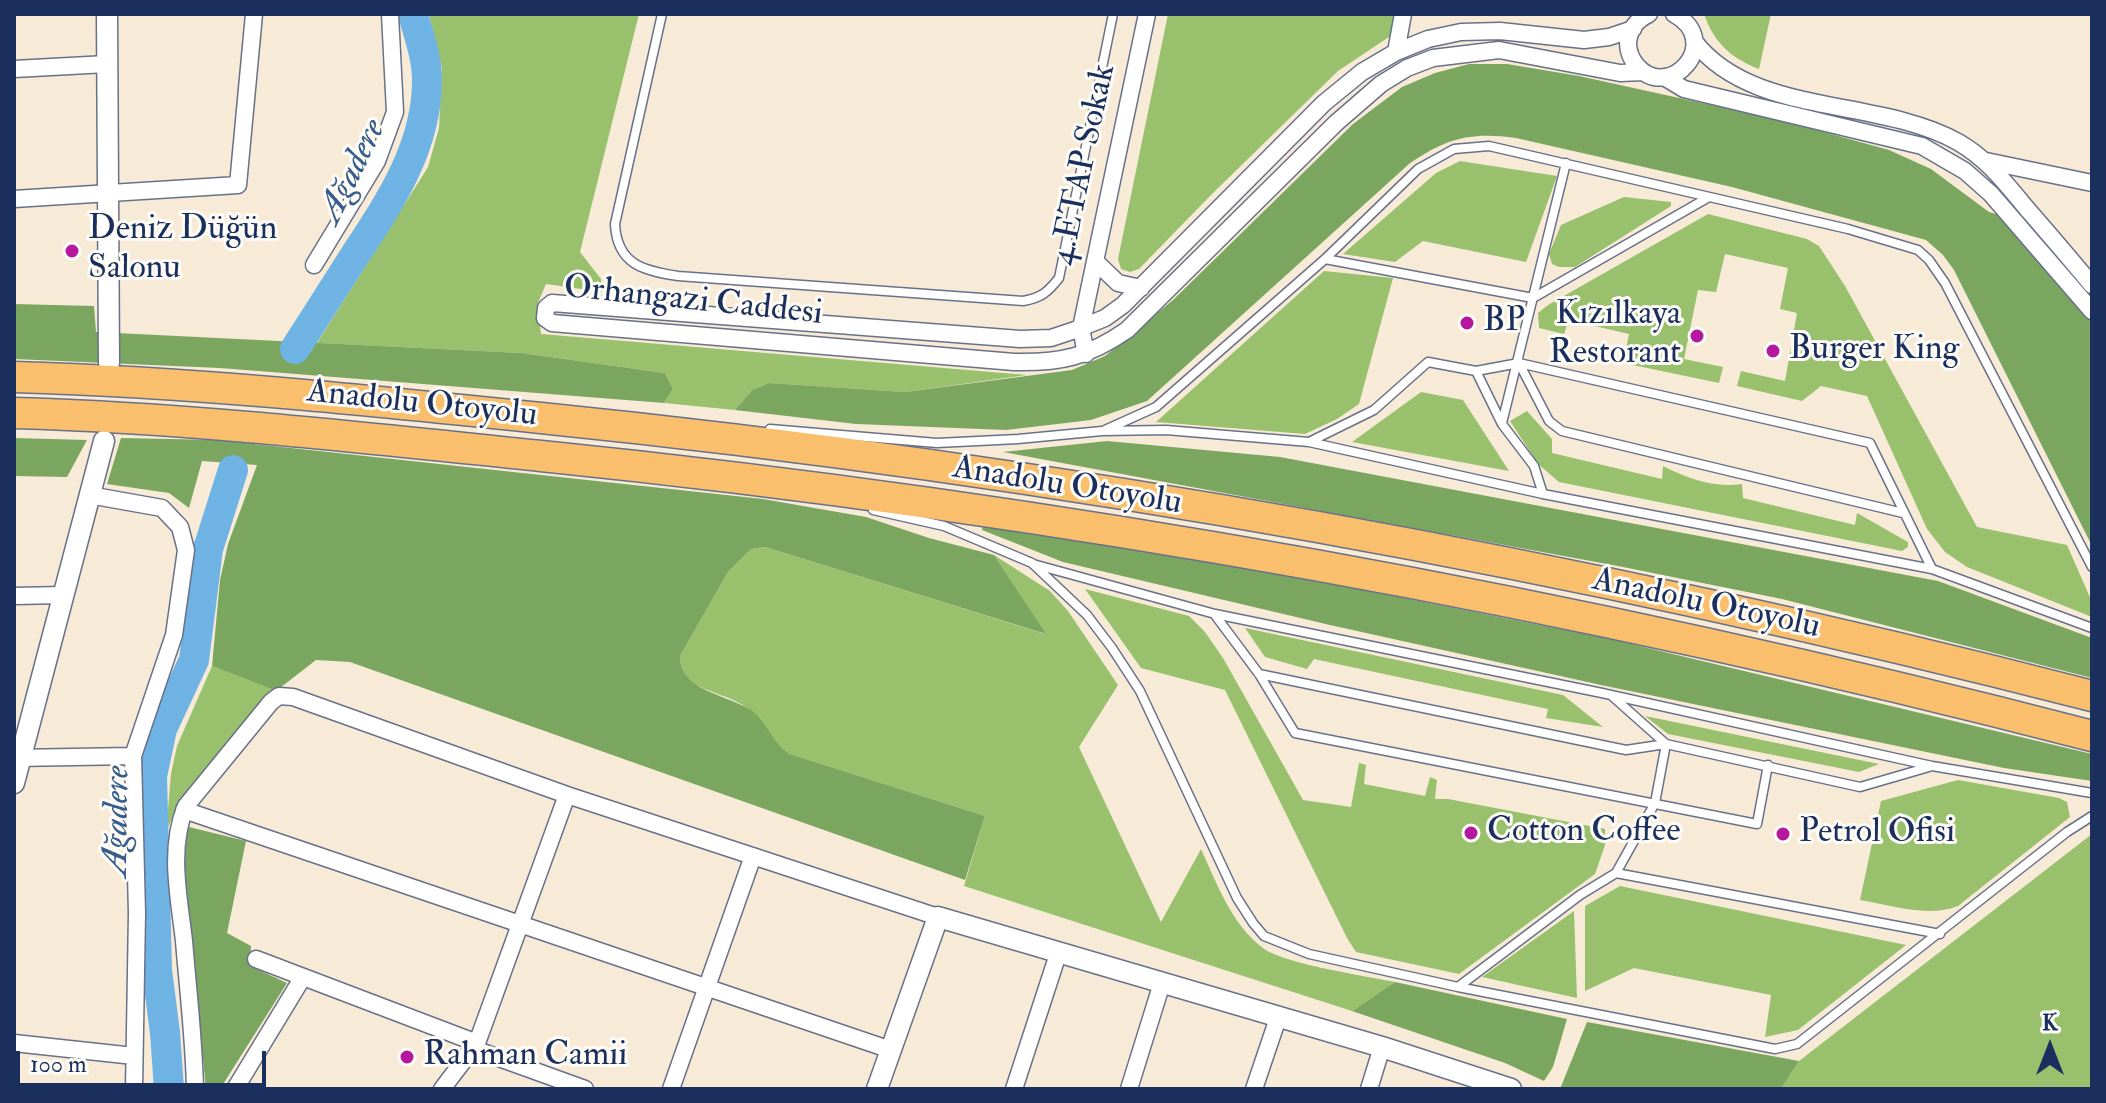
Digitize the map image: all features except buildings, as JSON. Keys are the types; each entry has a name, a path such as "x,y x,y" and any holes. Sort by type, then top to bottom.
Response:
{"highway":[{"name":"Anadolu Otoyolu","path":"14,377 144,382 434,407 717,436 1072,484 1618,586 1826,631 2092,696"},
{"name":"Anadolu Otoyolu","path":"14,413 288,429 704,473 1024,518 1478,595 1806,665 2092,736"}],"street":[{"path":"107,14 109,363"},
{"path":"14,199 238,185 254,14"},
{"path":"314,265 377,161 395,112 390,14"},
{"name":"4.ETAP Sokak","path":"1081,328 1147,14"},
{"path":"1396,52 1403,14"},
{"path":"1643,72 1630,54 1628,43 1636,23 1649,14"},
{"path":"1664,77 1674,75 1690,62 1694,41 1692,30 1678,15"},
{"path":"1086,354 1081,328 1105,318 1123,305 1324,103 1362,72 1396,52 1428,39 1461,32 1500,31 1584,40 1609,37 1633,29"},
{"path":"1694,41 1707,58 1752,86 1918,124 1957,141 1986,161 2092,285"},
{"name":"Orhangazi Caddesi","path":"1081,328 1051,338 1026,339 552,303 546,308 545,318 552,323 1014,362 1046,362 1086,354 1103,347 1127,330 1336,123 1381,84 1407,68 1433,58 1499,50 1620,73 1643,72 1664,77"},
{"path":"14,69 107,64"},
{"path":"1664,77 1684,89 2092,183"},
{"path":"1922,146 1965,171 1991,194 2092,311"},
{"path":"1095,261 1118,283 1141,288"},
{"path":"14,783 17,758 104,441"},
{"path":"89,495 162,508 180,527 186,550 174,635 133,756 137,913 134,1089"},
{"path":"14,596 63,595"},
{"path":"195,1089 176,858 178,825 184,810 279,696 293,697 567,795 938,917 1382,1047 1511,1089"},
{"path":"17,758 133,756"},
{"path":"442,1089 475,1046 567,795"},
{"path":"184,810 891,1050"},
{"path":"671,1089 753,856"},
{"path":"877,1089 938,917"},
{"path":"1014,1089 1059,951"},
{"path":"256,959 585,1089"},
{"path":"235,1089 303,977"},
{"path":"1129,1089 1162,983"},
{"path":"1254,1089 1278,1018"},
{"path":"14,1043 134,1056"},
{"path":"1369,1089 1382,1047"}],"lane":[{"path":"662,14 615,224 616,240 624,255 636,265 654,273 678,276 1023,301 1038,299 1059,278 1113,14"},
{"path":"1102,431 1156,407 1325,259 1418,169 1454,149 1489,146 1710,196 1918,250 1945,283 2092,567"},
{"path":"1502,424 1566,163"},
{"path":"1325,259 1533,298 1710,196"},
{"path":"1309,442 1374,410 1428,362 1476,371 1519,363 1870,443 1932,569"},
{"path":"1519,363 1549,421 1562,431 1903,513"},
{"path":"1476,371 1502,424 1534,466 1543,494"},
{"path":"434,407 686,424"},
{"path":"764,429 937,443 1102,431 1166,430 1309,442 1543,494 1932,569 2092,628"},
{"path":"704,473 824,499"},
{"path":"869,509 944,526 1032,563 1215,614 1932,766 2092,793"},
{"path":"1032,563 1087,615 1140,691 1237,898 1253,923 1264,936 1309,954 1458,987 1775,1049 1797,1044 2067,832 2092,816"},
{"path":"1215,614 1259,674 1295,733 1757,824 1768,765"},
{"path":"1259,674 1626,750 1666,744 1860,787 1932,766"},
{"path":"1612,696 1666,744"},
{"path":"1458,987 1580,895 1616,873 1655,803 1666,744"},
{"path":"1616,873 1940,934"}],"green space":[{"path":"429,14 639,14 580,252 601,279 602,292 546,284 537,305 541,334 1027,375 905,392 769,383 752,390 735,410 664,403 673,389 665,373 522,353 317,343 428,167 439,128 442,69"},
{"path":"1168,14 1396,14 1392,35 1338,71 1139,269 1130,272 1121,269 1118,259"},
{"path":"1704,14 1771,14 1759,69 1740,60 1718,41"},
{"path":"1469,64 1507,64 1579,76 1784,121 1889,150 1931,169 1989,212 2012,219 2046,270 2092,323 2092,546 1954,270 1926,240 1732,187 1500,136 1472,137 1447,143 1409,164 1147,401 1091,420 1006,430 856,424 735,410 752,390 769,383 905,392 1072,370 1105,356 1173,300 1353,124 1402,87 1435,73"},
{"path":"1460,161 1557,176 1526,262 1423,241 1395,262 1343,254 1436,173"},
{"path":"1624,197 1671,202 1671,206 1575,267 1552,264 1549,254 1561,225"},
{"path":"1708,214 1807,239 1819,246 1845,286 1977,527 2067,545 2092,602 2092,617 1967,567 1945,552 1927,529 1867,396 1821,386 1802,401 1737,386 1741,371 1785,381 1797,313 1780,309 1788,268 1725,254 1716,292 1698,290 1684,359 1723,367 1719,383 1623,363 1629,334 1569,320 1564,334 1539,328 1538,313 1548,305"},
{"path":"1324,271 1393,278 1359,404 1337,419 1305,434 1156,422"},
{"path":"14,304 94,306 96,332 522,353 665,373 673,389 664,403 220,368 14,359"},
{"path":"1421,392 1463,400 1509,471 1352,442"},
{"path":"1527,411 1552,439 1552,453 1662,479 1663,466 1701,481 1721,485 1742,484 1743,498 1855,525 1857,513 1908,542 1908,547 1902,551 1559,482 1538,464 1510,421"},
{"path":"14,438 87,440 67,477 14,476"},
{"path":"121,438 217,440 763,499 866,517 994,555 1046,634 765,547 751,549 728,572 680,656 682,668 688,677 707,691 752,711 790,754 985,816 965,880 350,662 316,660 276,691 212,666 220,580 228,544 257,465 202,461 189,508 169,493 107,484"},
{"path":"1107,441 1280,457 1938,581 2092,638 2092,678 1782,599 1003,452"},
{"path":"983,525 1293,576 1610,639 2092,754 2092,781 2004,768 1601,685 1330,625 1063,562 982,530"},
{"path":"765,547 1045,634 994,555 1050,591 1068,611 1118,685 1079,747 1161,922 1201,849 1234,916 1263,948 1306,964 1395,982 1352,1011 964,886 985,816 790,754 776,743 748,709 702,688 686,676 680,656 728,572 751,549"},
{"path":"1085,589 1189,616 1223,658 1303,800 1351,807 1359,763 1366,765 1364,784 1425,796 1430,777 1437,780 1435,799 1605,829 1605,845 1595,874 1459,974 1356,952 1225,690 1141,668"},
{"path":"1245,628 1563,695 1603,727 1546,718 1548,709 1314,659 1307,669 1265,657"},
{"path":"212,666 276,691 178,805 166,832 177,746"},
{"path":"1645,716 1879,764 1859,772 1668,734"},
{"path":"1958,780 2059,798 2067,802 2070,817 1958,906 1922,911 1860,900 1881,801"},
{"path":"185,826 246,841 227,933 251,946 250,966 287,983 220,1089 206,1089 183,854"},
{"path":"2092,834 2092,1089 1781,1089 1799,1061"},
{"path":"1620,886 1906,945 1798,1030 1765,1037 1771,995 1634,968 1585,991 1585,906"},
{"path":"1574,911 1577,998 1482,977"},
{"path":"1395,982 1567,1019 1553,1067 1544,1081 1505,1063 1352,1011"},
{"path":"1587,1022 1799,1061 1781,1089 1560,1089"}],"waterway":[{"name":"Ağadere","path":"295,349 381,215 413,151 421,128 427,80 413,14"},
{"name":"Ağadere","path":"169,1089 157,970 152,776 162,729 194,660 208,549 233,470"}],"place":[{"name":"Deniz Düğün Salonu","path":"72,251"},
{"name":"BP","path":"1467,323"},
{"name":"Kızılkaya Restorant","path":"1697,336"},
{"name":"Burger King","path":"1773,351"},
{"name":"Cotton Coffee","path":"1471,833"},
{"name":"Petrol Ofisi","path":"1783,834"},
{"name":"Rahman Camii","path":"407,1057"}]}
